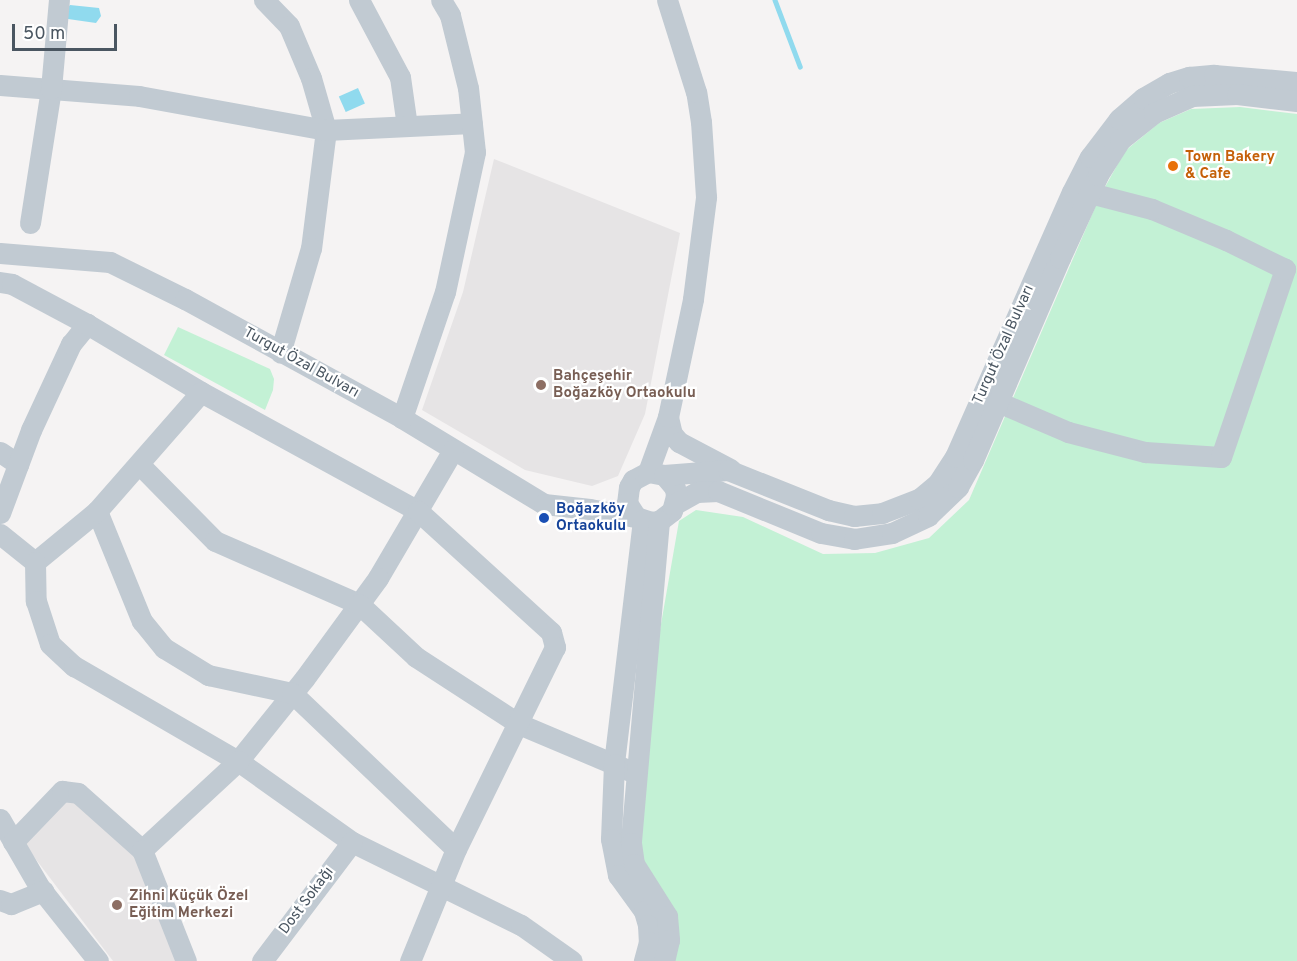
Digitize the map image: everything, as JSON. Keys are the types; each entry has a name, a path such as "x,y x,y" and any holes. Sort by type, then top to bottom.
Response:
{"street":[{"path":"30,222 51,89 59,0"},
{"path":"264,0 289,26 311,78 326,130 311,248 280,353"},
{"path":"359,0 400,77 407,126"},
{"path":"402,418 445,292 475,152 468,88 450,15 441,0"},
{"path":"656,474 693,299 706,197 701,122 696,92 668,0"},
{"name":"Turgut Özal Bulvarı","path":"656,474 723,469 736,472 828,510 855,516 896,509 929,493 955,458 1080,174 1096,148 1119,119 1135,104 1157,90 1189,77 1214,75 1297,82"},
{"path":"0,85 139,96 326,130 472,123"},
{"name":"Turgut Özal Bulvarı","path":"675,504 697,492 718,491 837,537 871,538 892,533 928,516 958,487 973,460 1090,193 1108,156 1120,140 1145,118 1165,106 1192,96 1213,94 1297,101"},
{"path":"998,402 1068,432 1145,452 1221,457 1286,269 1226,240 1152,210 1090,193"},
{"name":"Turgut Özal Bulvarı","path":"0,253 110,262 185,299 402,418 544,504 646,519"},
{"path":"0,282 12,284 87,324 201,392 418,511 551,632 555,647 456,849 410,961"},
{"path":"0,513 18,464 70,344 87,324"},
{"path":"35,562 97,511 201,392"},
{"path":"668,417 671,430 679,442 736,472"},
{"path":"142,850 238,761 292,693 359,604 418,511 453,450"},
{"path":"0,452 18,464"},
{"path":"139,464 215,541 359,604 416,657 519,724 635,773"},
{"path":"646,519 672,511 675,504 675,488 656,474"},
{"path":"646,519 627,503 629,487 633,480 656,474"},
{"path":"590,509 629,487"},
{"path":"97,511 142,621 164,648 208,675 292,693 456,849"},
{"path":"644,961 650,942 648,925 644,912 618,875 612,853 615,765 646,519"},
{"path":"646,519 631,843 634,864 667,916 669,940 664,961"},
{"path":"0,534 35,562 36,601 50,644 74,666 238,761 352,842 521,925 572,961"},
{"path":"13,842 62,791 78,793 142,850 186,961"},
{"path":"0,819 43,891 98,961"},
{"name":"Dost Sokağı","path":"262,961 352,842"},
{"path":"0,900 11,904 43,891"}],"shaded area":[{"path":"494,159 680,233 645,414 618,476 592,486 525,470 422,410 463,292"},
{"name":"Zihni Küçük Özel Eğitim Merkezi","path":"62,791 142,850 186,961 113,961 25,845"}],"green space":[{"path":"1240,107 1297,114 1297,961 664,961 631,843 635,773 679,521 696,510 743,517 823,554 875,553 929,538 969,500 1100,196 1125,151 1159,123 1191,109"},
{"path":"178,327 270,369 274,379 273,390 265,410 164,355"}],"water":[{"path":"70,5 99,8 101,16 96,23 68,19 66,10"},
{"path":"358,88 365,104 346,112 339,97"}],"waterway":[{"path":"775,0 800,66"}],"place":[{"name":"Town Bakery & Cafe","path":"1173,166"},
{"name":"Bahçeşehir Boğazköy Ortaokulu","path":"541,385"},
{"name":"Boğazköy Ortaokulu","path":"544,518"},
{"name":"Zihni Küçük Özel Eğitim Merkezi","path":"117,905"}]}
